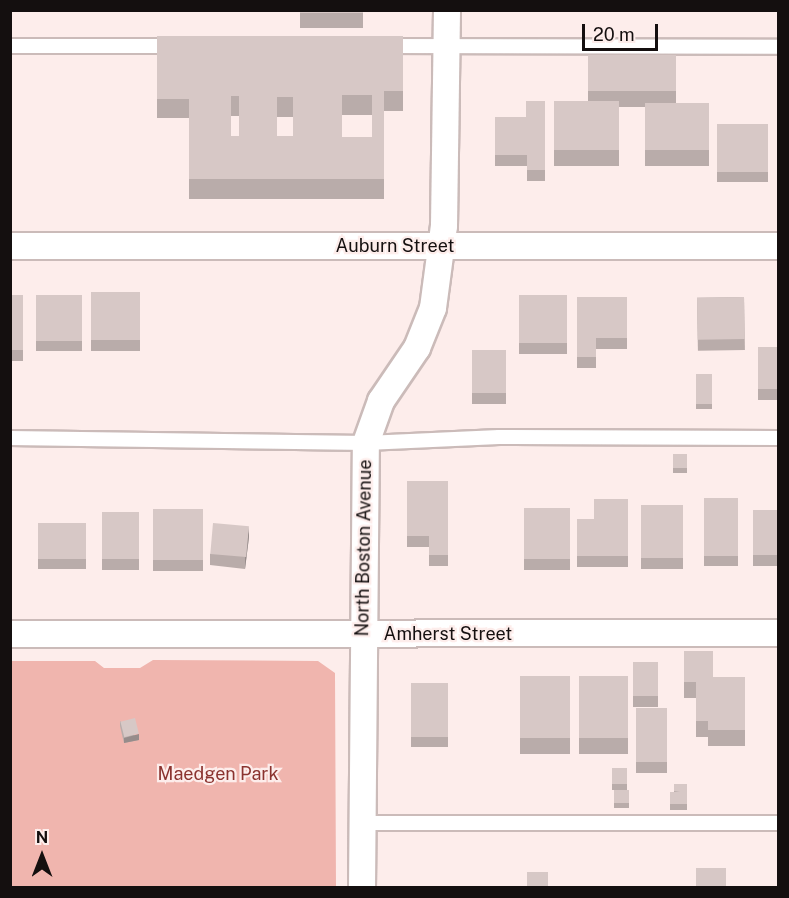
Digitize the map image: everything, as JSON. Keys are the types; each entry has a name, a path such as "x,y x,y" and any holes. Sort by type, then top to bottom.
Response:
{"street":[{"name":"North Boston Avenue","path":"362,888 362,634 366,443 381,401 417,348 434,308 441,246 447,10"},
{"name":"Auburn Street","path":"10,246 778,246"},
{"name":"Amherst Street","path":"10,634 778,633"}],"lane":[{"path":"10,46 187,46"},
{"path":"375,46 778,47"},
{"path":"10,438 366,443 499,436 778,438"},
{"path":"362,823 778,823"}],"green space":[{"name":"Maedgen Park","path":"153,660 318,661 335,673 336,887 11,887 10,661 95,661 104,668 140,668"}],"building":[{"path":"300,10 363,10 363,13 300,13"},
{"path":"157,36 403,36 403,91 384,91 384,179 189,179 189,99 157,99","holes":["342,95 372,95 372,137 342,137","231,96 239,96 239,136 231,136","277,97 293,97 293,136 277,136"]},
{"path":"588,55 676,55 676,91 588,91"},
{"path":"526,101 545,101 545,170 527,170 527,155 495,155 495,117 526,117"},
{"path":"554,101 619,101 619,150 554,150"},
{"path":"645,103 709,103 709,150 645,150"},
{"path":"717,124 768,124 768,172 717,172"},
{"path":"91,292 140,292 140,340 91,340"},
{"path":"10,295 23,295 23,350 10,350"},
{"path":"36,295 82,295 82,341 36,341"},
{"path":"519,295 567,295 567,343 519,343"},
{"path":"577,297 627,297 627,338 596,338 596,357 577,357"},
{"path":"744,297 745,339 698,340 697,298"},
{"path":"758,347 778,347 778,389 758,389"},
{"path":"472,350 506,350 506,393 472,393"},
{"path":"696,374 712,374 712,404 696,404"},
{"path":"673,454 687,454 687,468 673,468"},
{"path":"407,481 448,481 448,555 429,555 429,536 407,536"},
{"path":"704,498 738,498 738,556 704,556"},
{"path":"594,499 628,499 628,556 577,556 577,519 594,519"},
{"path":"641,505 683,505 683,558 641,558"},
{"path":"524,508 570,508 570,559 524,559"},
{"path":"153,509 203,509 203,560 153,560"},
{"path":"753,510 778,510 778,555 753,555"},
{"path":"102,512 139,512 139,559 102,559"},
{"path":"38,523 86,523 86,559 38,559"},
{"path":"213,523 249,526 246,557 210,554"},
{"path":"684,651 713,651 713,677 745,677 745,730 708,730 708,721 696,721 696,682 684,682"},
{"path":"633,662 658,662 658,696 633,696"},
{"path":"520,676 570,676 570,738 520,738"},
{"path":"579,676 628,676 628,738 579,738"},
{"path":"411,683 448,683 448,737 411,737"},
{"path":"636,708 667,708 667,762 636,762"},
{"path":"135,718 139,734 124,737 120,722"},
{"path":"612,768 627,768 627,784 612,784"},
{"path":"674,784 687,784 687,804 670,804 670,792 680,792 674,791"},
{"path":"614,790 629,790 629,803 614,803"},
{"path":"696,868 726,868 726,888 696,888"},
{"path":"527,872 548,872 548,888 527,888"},
{"path":"761,886 778,886 778,888 761,888"}]}
